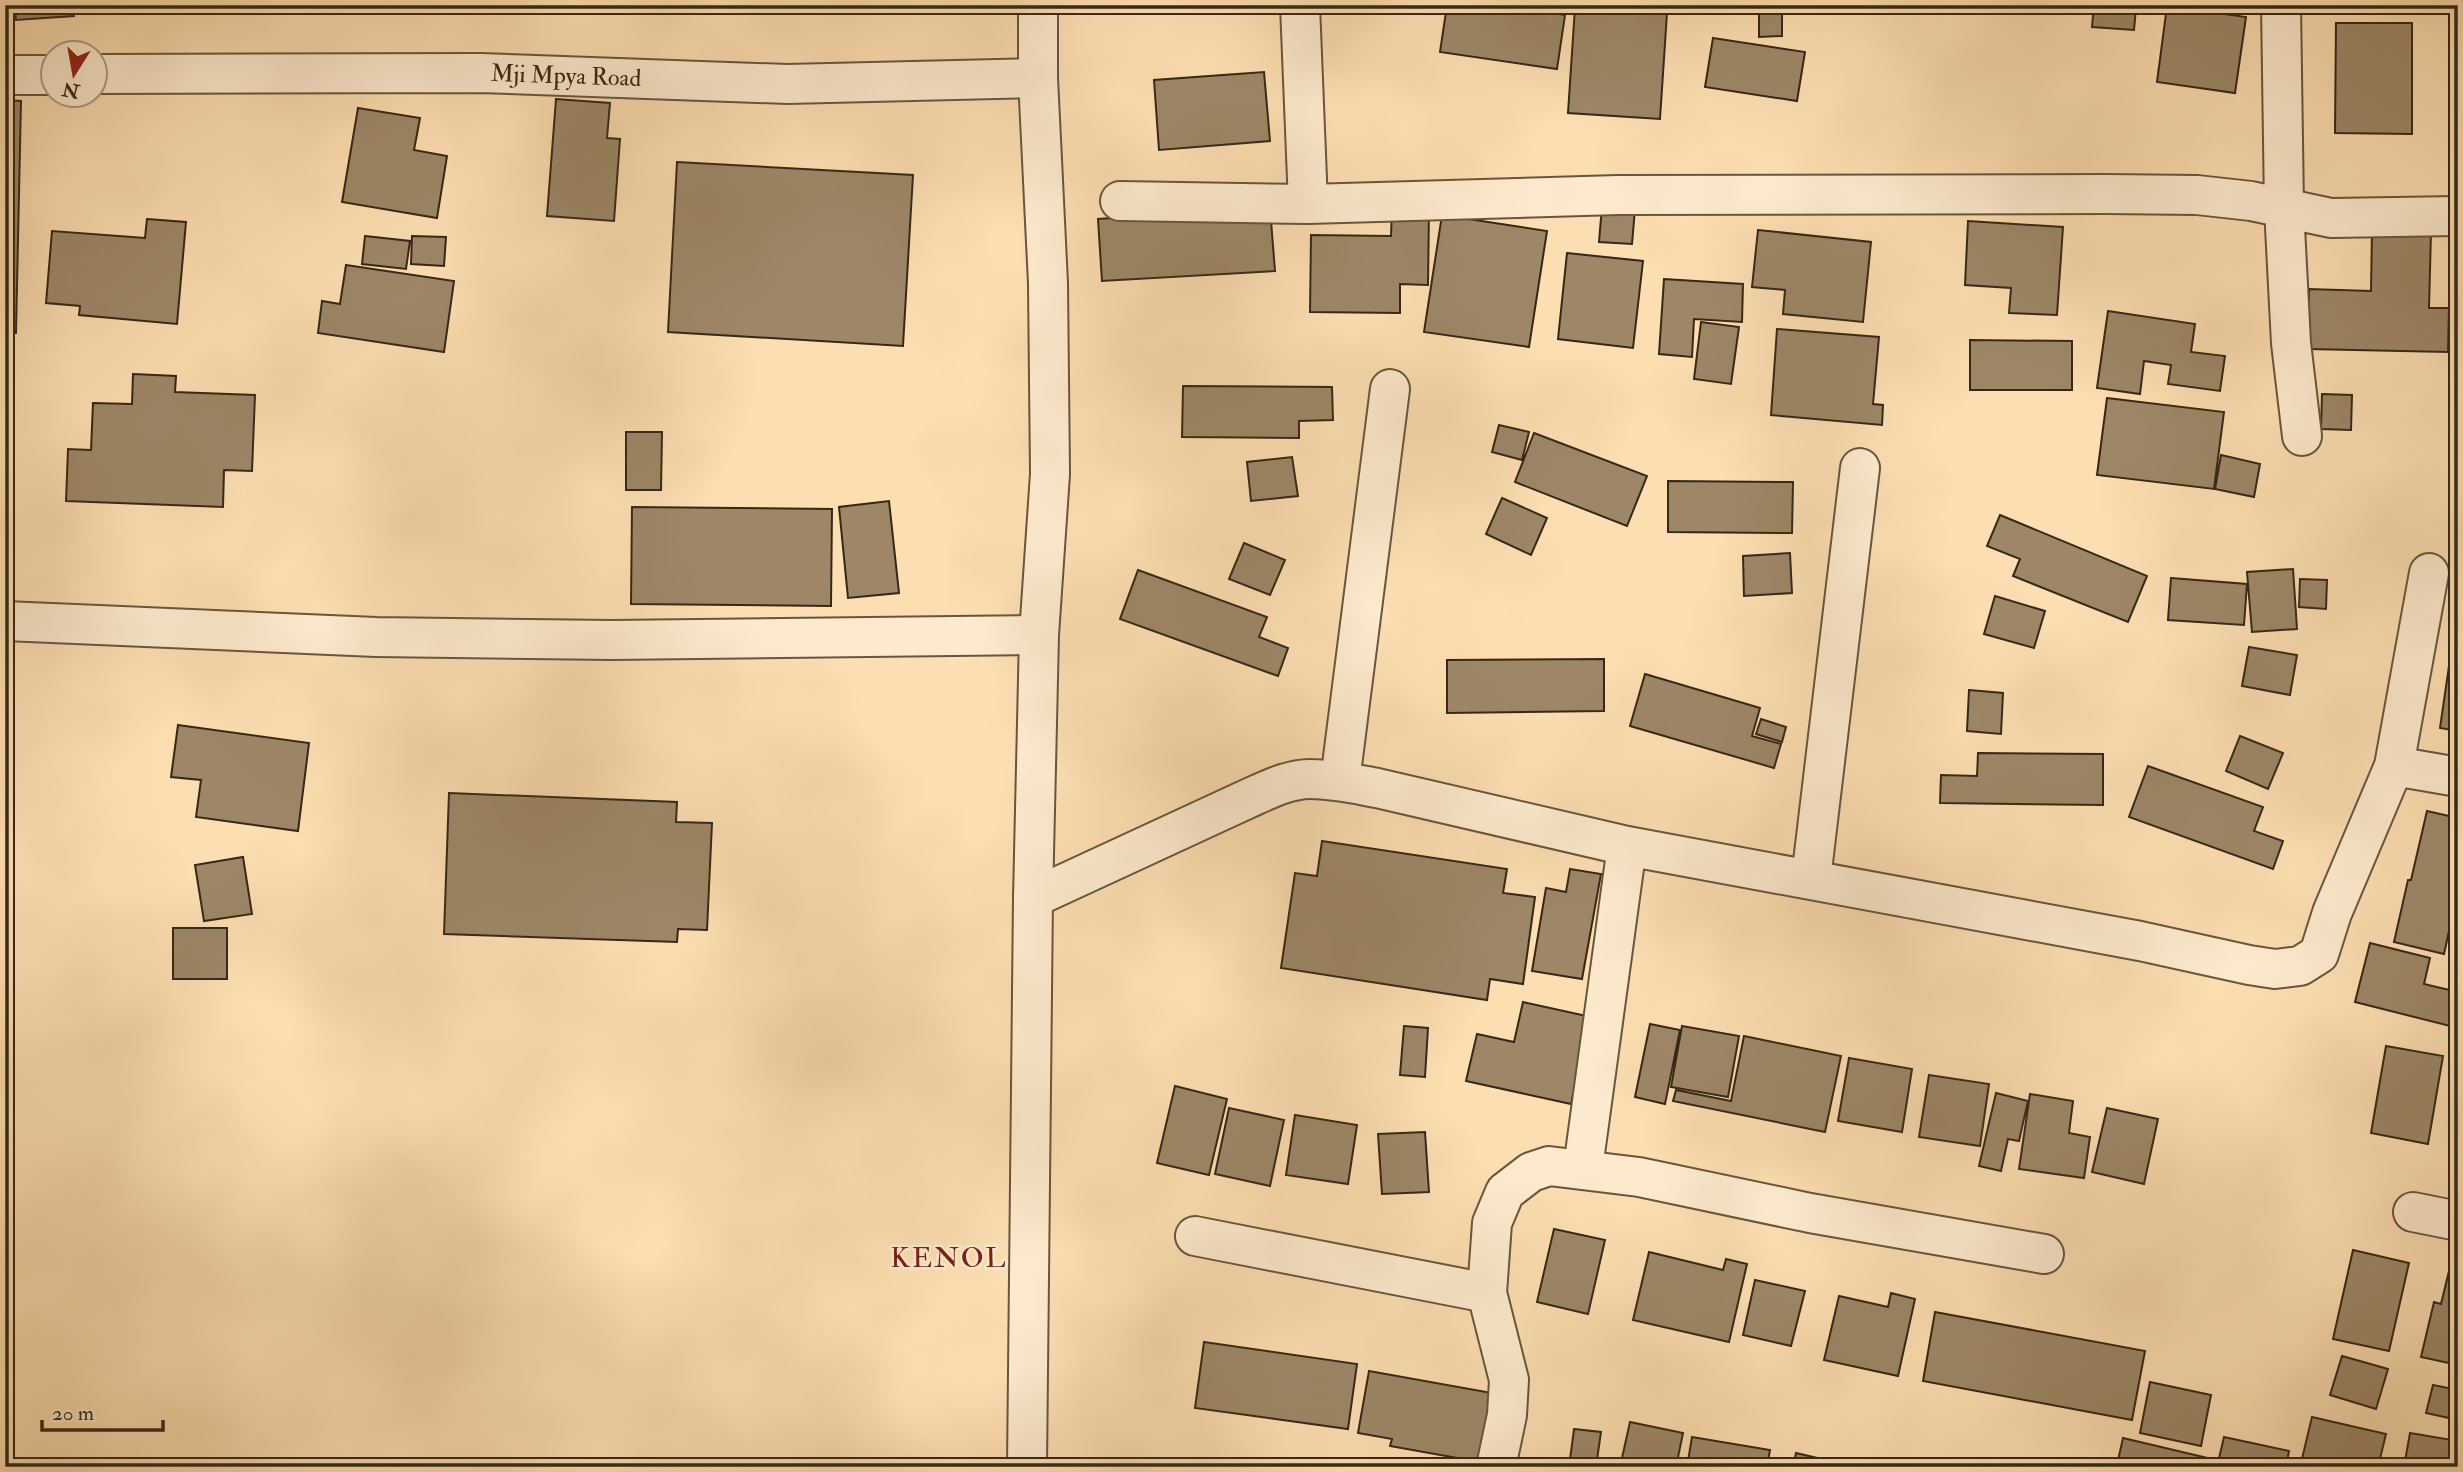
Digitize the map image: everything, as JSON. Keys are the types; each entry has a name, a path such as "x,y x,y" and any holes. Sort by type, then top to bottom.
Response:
{"street":[{"path":"1027,1467 1033,898 1039,635 1050,474 1048,283 1038,78 1038,5"},
{"path":"1300,5 1308,204"},
{"path":"2281,5 2284,208 2291,343 2302,436"},
{"name":"Mji Mpya Road","path":"108,74 480,73 787,84 1038,78"},
{"path":"5,75 38,75"},
{"path":"1120,201 1308,204 1618,195 2197,195 2251,201 2331,218 2458,216"},
{"path":"1340,781 1390,388"},
{"path":"1811,880 1860,467"},
{"path":"1033,898 1277,787 1307,779 1340,781 1377,788 1627,846 2140,942 2249,965 2275,969 2300,966 2319,954 2332,913 2394,765 2429,573"},
{"path":"5,621 376,637 612,640 1039,635"},
{"path":"2394,765 2458,777"},
{"path":"1583,1168 1627,846"},
{"path":"1496,1467 1507,1415 1509,1380 1487,1293 1492,1223 1505,1192 1531,1172 1549,1166 1583,1168 1810,1213 2044,1254"},
{"path":"2413,1212 2458,1221"},
{"path":"1195,1236 1487,1293"}],"building":[{"path":"15,5 73,5 74,16 16,20"},
{"path":"1447,5 1501,5 1565,15 1557,69 1440,52"},
{"path":"1759,5 1782,5 1782,36 1759,37"},
{"path":"2094,5 2136,8 2134,30 2092,27"},
{"path":"2167,6 2246,17 2235,93 2157,82"},
{"path":"1575,7 1667,13 1660,119 1568,113"},
{"path":"2336,23 2412,23 2412,134 2335,133"},
{"path":"1713,38 1805,52 1797,101 1705,87"},
{"path":"1264,72 1270,141 1159,150 1154,80"},
{"path":"556,99 610,103 607,138 620,139 614,221 547,216"},
{"path":"5,100 21,101 16,333 5,333"},
{"path":"358,108 420,118 414,150 447,156 437,218 342,202"},
{"path":"677,162 913,175 903,346 668,332"},
{"path":"1602,206 1635,209 1632,244 1599,242"},
{"path":"1270,208 1275,271 1102,281 1098,219"},
{"path":"1392,208 1429,208 1428,285 1400,284 1400,313 1310,312 1311,235 1391,236"},
{"path":"1442,215 1547,231 1529,347 1424,332"},
{"path":"147,219 186,222 177,324 79,315 80,306 46,303 52,231 145,238"},
{"path":"1968,221 2063,227 2057,315 2009,313 2011,288 1965,285"},
{"path":"1758,230 1871,242 1863,322 1783,314 1785,290 1752,287"},
{"path":"2372,231 2431,232 2429,308 2449,308 2448,352 2308,349 2309,289 2371,291"},
{"path":"365,236 410,241 406,269 362,264"},
{"path":"412,236 446,237 444,266 411,264"},
{"path":"1567,253 1643,261 1633,348 1558,339"},
{"path":"346,265 454,281 444,352 318,333 322,301 340,304"},
{"path":"1664,279 1743,284 1742,322 1694,319 1692,357 1659,354"},
{"path":"2108,311 2195,324 2191,352 2225,356 2220,391 2168,384 2171,365 2144,361 2140,394 2097,388"},
{"path":"1701,322 1739,327 1731,384 1694,379"},
{"path":"1777,329 1879,337 1873,404 1883,405 1882,425 1771,415"},
{"path":"1970,340 2072,341 2072,390 1970,390"},
{"path":"133,374 176,376 175,392 255,395 252,471 224,470 223,507 66,501 68,449 91,450 93,403 132,404"},
{"path":"1183,386 1332,387 1333,420 1299,421 1299,438 1182,437"},
{"path":"2322,394 2352,395 2351,430 2321,429"},
{"path":"2107,398 2224,412 2214,489 2097,475"},
{"path":"1499,425 1529,432 1522,460 1492,452"},
{"path":"626,432 662,432 661,490 626,490"},
{"path":"1534,433 1647,476 1627,526 1515,482"},
{"path":"2221,455 2260,464 2254,497 2215,489"},
{"path":"1292,457 1298,496 1251,501 1247,462"},
{"path":"1668,481 1793,482 1792,533 1668,532"},
{"path":"1502,498 1547,518 1531,555 1486,534"},
{"path":"889,501 899,593 848,598 839,507"},
{"path":"632,507 832,509 831,606 631,604"},
{"path":"2000,515 2147,576 2128,622 2013,576 2020,559 1987,546"},
{"path":"1244,543 1285,560 1270,595 1229,579"},
{"path":"1790,553 1792,593 1744,596 1743,556"},
{"path":"2293,569 2297,629 2252,632 2247,572"},
{"path":"1138,570 1267,617 1259,637 1288,648 1278,676 1120,619"},
{"path":"2171,578 2247,584 2244,625 2168,620"},
{"path":"2300,579 2327,580 2326,609 2299,607"},
{"path":"1995,596 2045,611 2034,648 1984,634"},
{"path":"2249,647 2297,655 2290,695 2242,686"},
{"path":"1604,659 1604,711 1447,713 1447,660"},
{"path":"2450,659 2458,660 2458,731 2440,728"},
{"path":"1645,674 1760,708 1752,736 1781,744 1774,768 1630,726"},
{"path":"1969,690 2003,693 2001,734 1967,731"},
{"path":"1761,719 1786,727 1782,742 1756,734"},
{"path":"178,725 309,743 298,831 196,817 201,780 171,777"},
{"path":"2240,736 2283,753 2268,789 2226,771"},
{"path":"1978,753 2103,754 2103,805 1940,803 1941,775 1977,776"},
{"path":"2148,766 2263,807 2254,831 2283,841 2273,869 2129,817"},
{"path":"449,793 677,802 676,822 712,823 707,930 678,929 677,942 444,934"},
{"path":"2427,811 2458,818 2458,914 2453,913 2444,954 2394,942"},
{"path":"1322,841 1507,869 1503,893 1535,897 1523,984 1490,979 1487,1000 1281,968 1295,873 1317,876"},
{"path":"243,857 252,914 204,921 195,865"},
{"path":"1570,869 1601,874 1582,979 1532,971 1546,888 1566,892"},
{"path":"173,928 227,928 227,979 173,979"},
{"path":"2370,943 2430,958 2424,984 2458,992 2458,1028 2355,1002"},
{"path":"1523,1002 1591,1017 1571,1104 1466,1081 1477,1034 1514,1042"},
{"path":"1650,1024 1680,1030 1665,1104 1635,1097"},
{"path":"1404,1026 1428,1028 1425,1077 1400,1075"},
{"path":"1682,1026 1739,1036 1728,1097 1671,1087"},
{"path":"1744,1036 1841,1056 1825,1132 1673,1101 1676,1090 1731,1101"},
{"path":"2386,1046 2443,1056 2428,1144 2371,1133"},
{"path":"1849,1058 1912,1069 1902,1132 1838,1121"},
{"path":"1929,1075 1989,1084 1980,1146 1919,1137"},
{"path":"1175,1086 1227,1099 1209,1175 1157,1163"},
{"path":"1996,1093 2028,1101 2019,1141 2008,1139 2001,1171 1979,1166"},
{"path":"2030,1094 2073,1101 2069,1133 2090,1137 2084,1178 2019,1169"},
{"path":"1229,1108 1284,1120 1270,1186 1215,1174"},
{"path":"2107,1108 2158,1119 2144,1184 2092,1172"},
{"path":"1295,1115 1357,1125 1348,1184 1286,1175"},
{"path":"1425,1132 1429,1192 1382,1194 1378,1134"},
{"path":"1554,1229 1605,1240 1588,1314 1537,1302"},
{"path":"2353,1250 2409,1263 2389,1351 2333,1339"},
{"path":"1649,1252 1723,1270 1726,1259 1747,1264 1729,1342 1633,1320"},
{"path":"2449,1271 2458,1273 2458,1365 2421,1357 2434,1302 2441,1304"},
{"path":"1755,1280 1805,1291 1791,1346 1743,1335"},
{"path":"1891,1293 1915,1299 1898,1376 1824,1360 1839,1296 1888,1307"},
{"path":"1935,1312 2145,1351 2132,1420 1923,1381"},
{"path":"1204,1342 1357,1364 1348,1429 1195,1408"},
{"path":"2342,1356 2388,1369 2376,1409 2330,1395"},
{"path":"1369,1371 1503,1395 1491,1464 1390,1446 1392,1439 1358,1433"},
{"path":"2150,1382 2211,1395 2201,1446 2140,1433"},
{"path":"2433,1385 2458,1390 2458,1420 2426,1413"},
{"path":"2312,1417 2386,1434 2378,1467 2300,1467"},
{"path":"1630,1422 1683,1433 1676,1467 1620,1467"},
{"path":"1574,1429 1601,1432 1596,1467 1569,1467"},
{"path":"2410,1433 2458,1441 2458,1467 2404,1467"},
{"path":"1692,1437 1770,1450 1767,1467 1687,1467"},
{"path":"2224,1437 2289,1451 2286,1467 2217,1467"},
{"path":"2123,1438 2212,1459 2211,1467 2117,1465"},
{"path":"1796,1453 1848,1465 1848,1467 1793,1467"}],"district":[{"name":"KENOL","path":"949,1258"}]}
